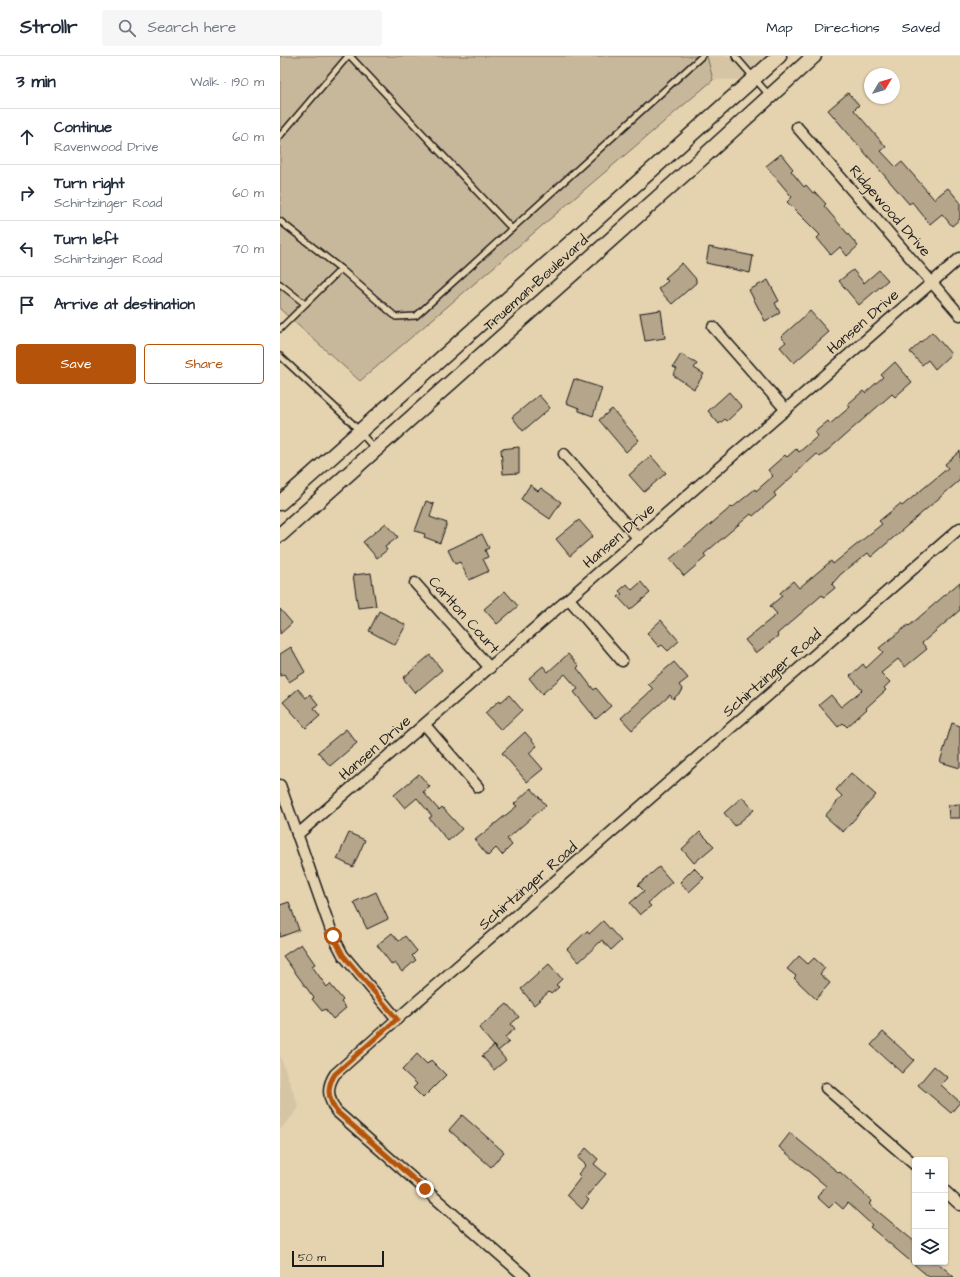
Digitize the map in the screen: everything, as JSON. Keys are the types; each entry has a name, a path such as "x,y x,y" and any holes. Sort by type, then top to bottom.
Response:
{"main road":[{"name":"Trueman Boulevard","path":"280,503 779,56"},
{"name":"Trueman Boulevard","path":"280,535 700,160 814,56"}],"street":[{"name":"Ridgewood Drive","path":"797,127 960,315"},
{"name":"Hansen Drive","path":"297,835 639,539 960,258"},
{"path":"713,327 786,410"},
{"path":"564,454 639,539"},
{"name":"Schirtzinger Road","path":"525,1277 336,1111 329,1099 329,1086 335,1074 960,528"},
{"name":"Carlton Court","path":"415,583 490,668"},
{"path":"569,599 622,661"},
{"path":"424,725 478,787"},
{"path":"280,785 326,918 343,955 397,1019"},
{"path":"826,1088 912,1162"},
{"path":"946,1193 960,1205"}],"lane":[{"path":"280,136 349,56 512,229"},
{"path":"280,221 341,269 396,317 416,316 702,56"},
{"path":"734,56 770,96"},
{"path":"280,329 341,269"},
{"path":"280,284 305,304"},
{"path":"280,356 325,397 375,449"}],"shaded area":[{"path":"280,56 707,56 713,80 360,381 280,309"},
{"path":"707,56 792,56 766,79 713,80"},
{"path":"280,1055 299,1108 280,1130"}],"building":[{"path":"848,93 859,105 854,110 886,147 881,151 896,167 902,162 934,199 948,188 960,202 960,219 952,226 942,214 930,224 912,202 909,204 828,110"},
{"path":"781,154 793,169 791,171 804,187 806,185 826,204 824,206 858,246 847,256 840,247 831,255 817,238 820,235 787,202 792,197 766,166"},
{"path":"709,247 753,256 750,273 706,263"},
{"path":"682,263 696,279 696,283 672,304 658,289 668,281 665,278"},
{"path":"853,270 864,283 879,270 888,280 859,305 839,281"},
{"path":"768,280 779,301 775,303 780,313 765,321 749,290"},
{"path":"661,310 665,338 645,341 640,313"},
{"path":"810,311 829,332 794,363 780,347 786,342 781,337"},
{"path":"932,332 951,354 935,369 928,360 922,365 910,352"},
{"path":"681,354 697,364 694,368 704,374 694,389 673,375 677,369 673,367"},
{"path":"895,362 912,382 895,397 892,394 820,457 817,454 774,493 776,496 753,516 751,514 704,554 706,557 684,576 670,559 731,507 732,508 755,489 756,491 773,476 768,470 785,455 787,457 796,449 799,452 818,436 815,432 828,421 830,424 850,407 848,404 863,391 865,393 883,377 881,375"},
{"path":"574,379 602,388 593,416 579,411 579,408 566,403"},
{"path":"729,392 742,407 727,421 725,419 719,424 708,411"},
{"path":"539,395 550,408 523,431 512,417"},
{"path":"612,409 639,440 626,452 599,420"},
{"path":"519,447 519,473 503,474 501,449"},
{"path":"960,451 960,480 871,557 868,553 841,574 832,584 835,588 824,597 822,595 777,634 778,636 756,653 745,640 777,614 770,606 782,596 780,593 793,581 799,588 831,561 833,564 882,524 879,521 900,504 902,506 948,468 945,464"},
{"path":"651,456 666,473 644,492 629,475"},
{"path":"530,485 538,491 541,488 561,502 550,519 521,499"},
{"path":"426,501 434,504 430,517 447,523 440,543 424,537 425,534 415,531"},
{"path":"579,520 593,536 570,556 556,539"},
{"path":"386,523 398,537 385,547 387,550 377,558 363,542"},
{"path":"482,534 489,548 485,550 488,557 483,559 489,571 469,580 460,562 455,564 448,550"},
{"path":"371,573 376,606 358,608 353,575"},
{"path":"641,582 650,593 630,610 618,597 622,594 619,591 627,584 632,590"},
{"path":"960,582 960,610 922,643 927,649 905,667 898,659 881,673 890,682 884,688 886,690 847,727 843,723 838,727 819,705 831,695 841,707 862,690 850,676 863,664 866,668 883,652 879,648 908,625 909,626"},
{"path":"505,591 518,606 497,624 484,609"},
{"path":"280,609 292,623 280,634"},
{"path":"379,611 406,625 395,645 369,631"},
{"path":"661,620 679,641 668,651 662,645 659,647 647,633"},
{"path":"291,647 305,672 289,682 284,674 280,676 280,654"},
{"path":"568,654 579,666 577,668 594,690 596,688 611,706 596,719 574,692 578,689 565,674 542,694 529,678 543,666 548,672"},
{"path":"430,655 442,670 415,693 403,678"},
{"path":"674,662 688,678 679,685 683,690 673,699 670,695 632,730 621,718 653,689 648,684"},
{"path":"298,689 306,698 310,694 318,704 314,708 320,716 306,728 283,702"},
{"path":"509,695 522,710 501,730 485,713 500,700 501,702"},
{"path":"952,723 960,726 960,768 940,762"},
{"path":"346,729 357,743 330,766 318,752"},
{"path":"525,732 537,746 529,753 543,769 527,782 502,753"},
{"path":"851,773 876,795 843,832 825,816 842,796 836,790"},
{"path":"419,774 430,787 423,792 439,810 442,807 462,829 448,841 429,818 432,816 417,798 405,808 394,795"},
{"path":"531,788 546,805 507,839 512,845 502,855 496,848 488,856 475,840 517,806 514,804"},
{"path":"742,797 754,810 735,826 724,813"},
{"path":"960,804 960,818 949,818 948,805"},
{"path":"700,832 714,846 694,863 682,849"},
{"path":"349,833 365,840 353,867 337,859"},
{"path":"659,867 672,882 648,903 651,906 640,915 630,903 644,891 638,885"},
{"path":"694,868 704,878 689,892 680,882"},
{"path":"376,892 388,919 367,929 354,902"},
{"path":"289,902 299,930 280,937 280,905"},
{"path":"603,921 621,941 611,950 602,940 579,962 567,949 587,931 589,934"},
{"path":"392,933 399,941 405,936 417,951 412,956 416,960 402,972 395,963 392,965 377,945"},
{"path":"301,944 315,964 312,966 327,987 330,984 343,1000 341,1002 346,1008 333,1019 325,1009 322,1011 312,999 314,998 283,956"},
{"path":"799,956 808,964 814,958 825,968 820,974 830,983 816,999 794,978 796,976 787,969"},
{"path":"549,964 562,979 556,985 559,987 551,994 549,992 534,1005 521,989"},
{"path":"507,1004 519,1017 511,1024 515,1029 505,1037 509,1042 498,1051 479,1028"},
{"path":"883,1032 914,1060 902,1073 871,1045"},
{"path":"494,1046 506,1060 494,1070 482,1056"},
{"path":"417,1054 427,1064 431,1060 446,1075 423,1098 413,1088 417,1084 402,1070"},
{"path":"934,1066 948,1078 941,1085 960,1102 951,1113 918,1085"},
{"path":"462,1115 504,1152 491,1167 449,1130"},
{"path":"790,1133 839,1173 840,1172 872,1201 869,1204 912,1240 912,1263 870,1227 872,1225 848,1203 843,1209 835,1202 829,1208 817,1197 826,1186 779,1147"},
{"path":"586,1148 598,1159 594,1164 606,1174 586,1197 589,1200 582,1209 567,1195 581,1177 578,1174 586,1165 578,1158"},
{"path":"915,1265 940,1265 954,1277 929,1277"}],"route":[{"path":"333,936 343,955 397,1019 335,1074 329,1086 329,1099 336,1111 425,1189"}]}
